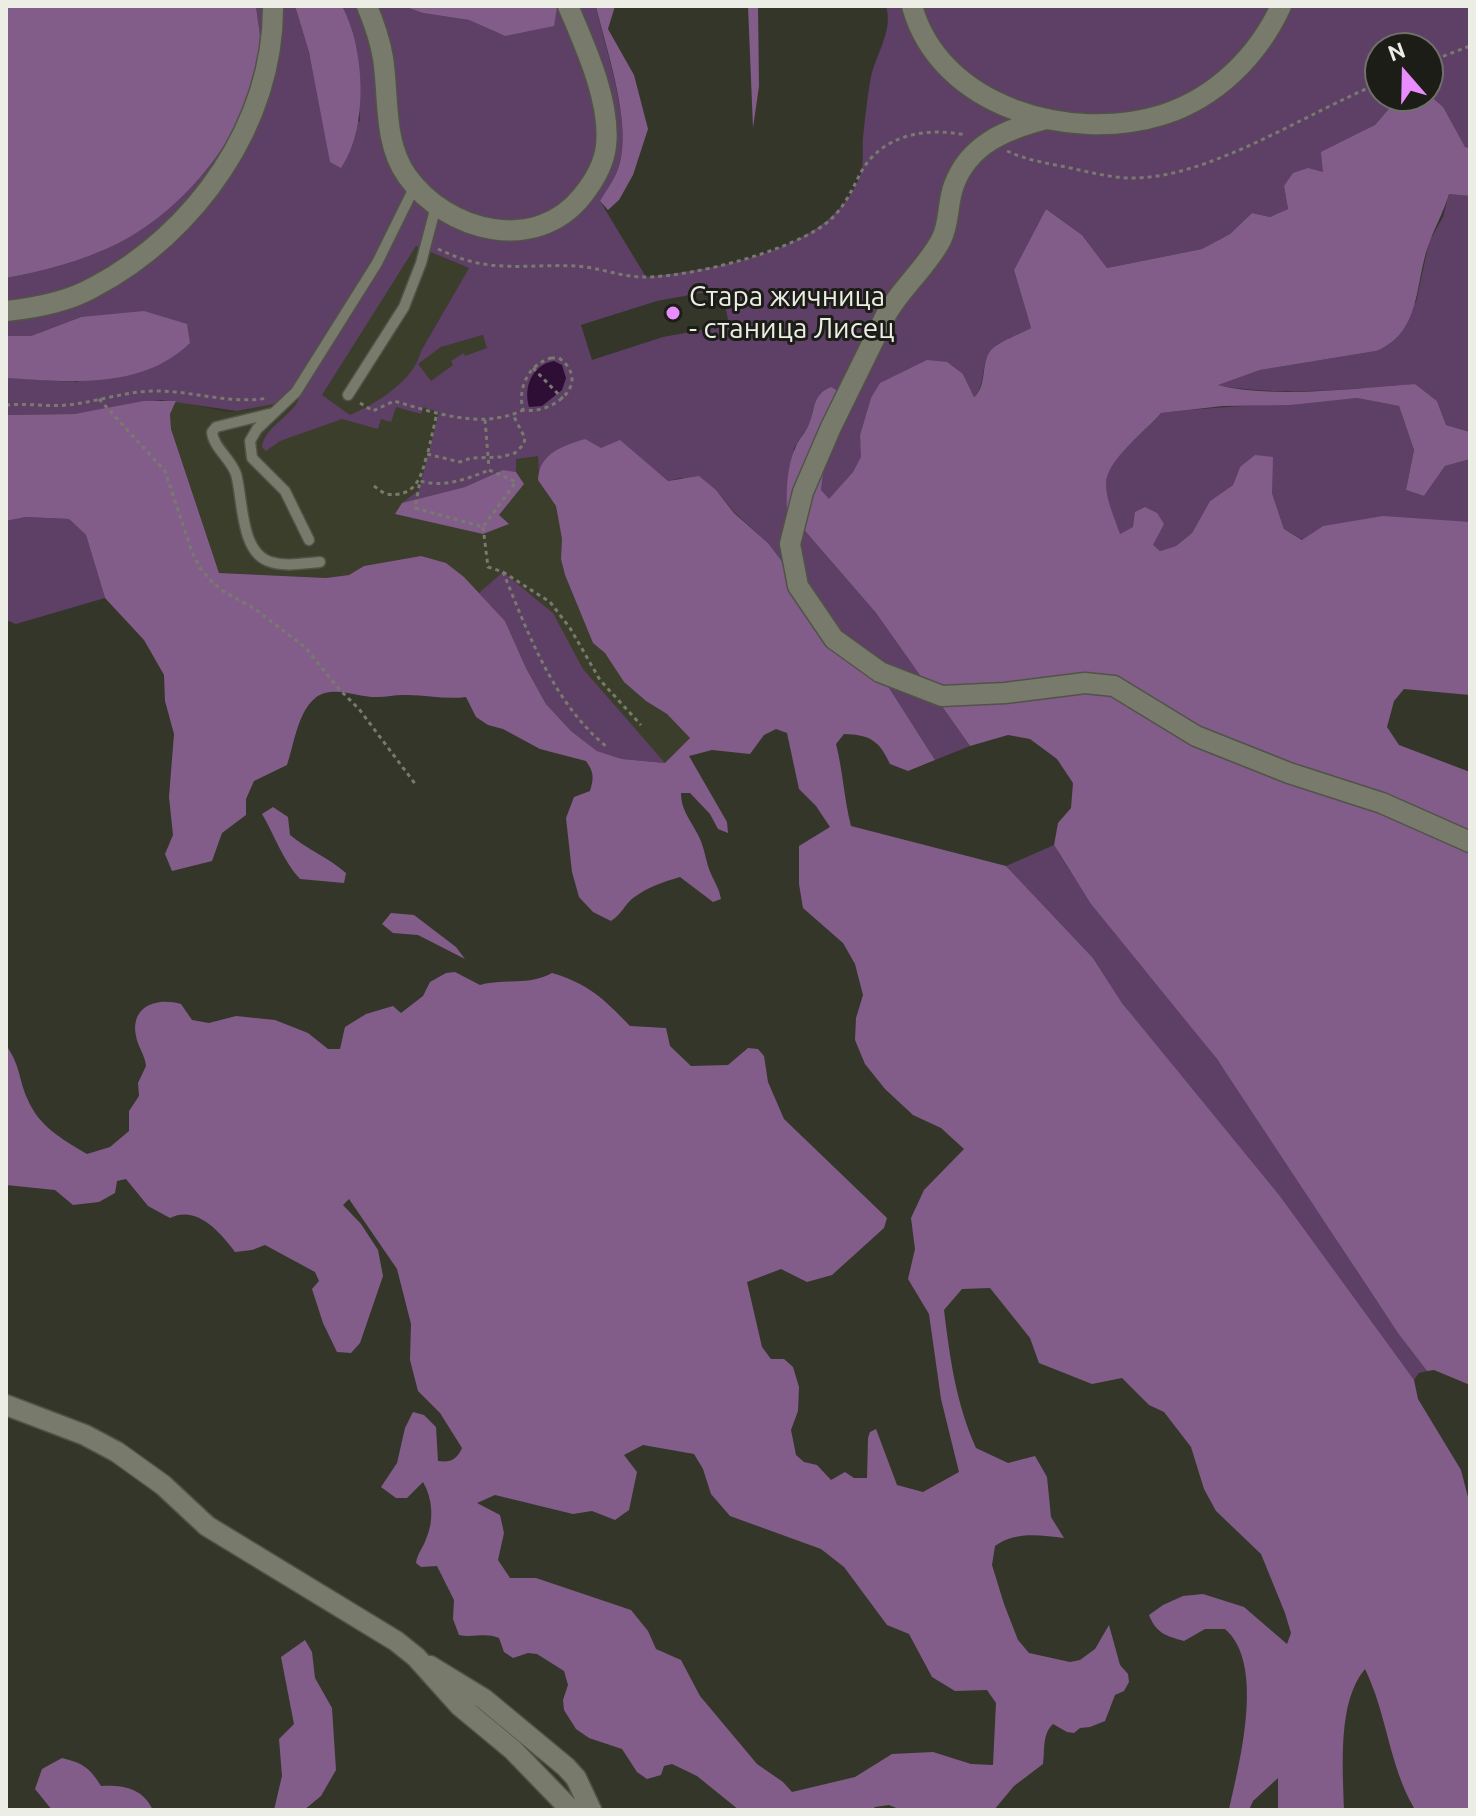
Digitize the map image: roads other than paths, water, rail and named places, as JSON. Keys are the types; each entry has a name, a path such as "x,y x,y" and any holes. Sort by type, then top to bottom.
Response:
{"street":[{"path":"6,311 62,300 94,288 154,246 188,212 224,166 251,119 267,72 273,6"},
{"path":"367,6 380,43 391,137 400,165 415,186 436,206 454,217 505,231 530,229 555,219 576,204 594,179 606,146 603,107 586,48 568,6"},
{"path":"912,6 931,46 956,75 990,100 1046,119 1103,124 1133,122 1164,114 1198,99 1228,78 1246,60 1272,25 1281,6"},
{"path":"1046,119 1011,129 986,142 967,163 954,185 941,241 886,315 803,492 790,544 798,586 834,639 880,672 942,696 1005,693 1085,683 1114,686 1196,736 1289,773 1382,803 1470,842"},
{"path":"6,1405 85,1435 117,1452 163,1485 207,1526 396,1641 484,1699 566,1767 576,1778 591,1810"},
{"path":"416,1657 460,1706 513,1750 571,1810"}],"lane":[{"path":"309,540 285,491 255,463 251,454 253,435 296,392 377,263 415,186"},
{"path":"348,395 394,326 412,288 436,206"},
{"path":"275,413 216,427 212,439 235,471 245,529 260,557 282,564 320,562"}],"place":[{"name":"Стара жичница - станица Лисец","path":"673,313"}]}
